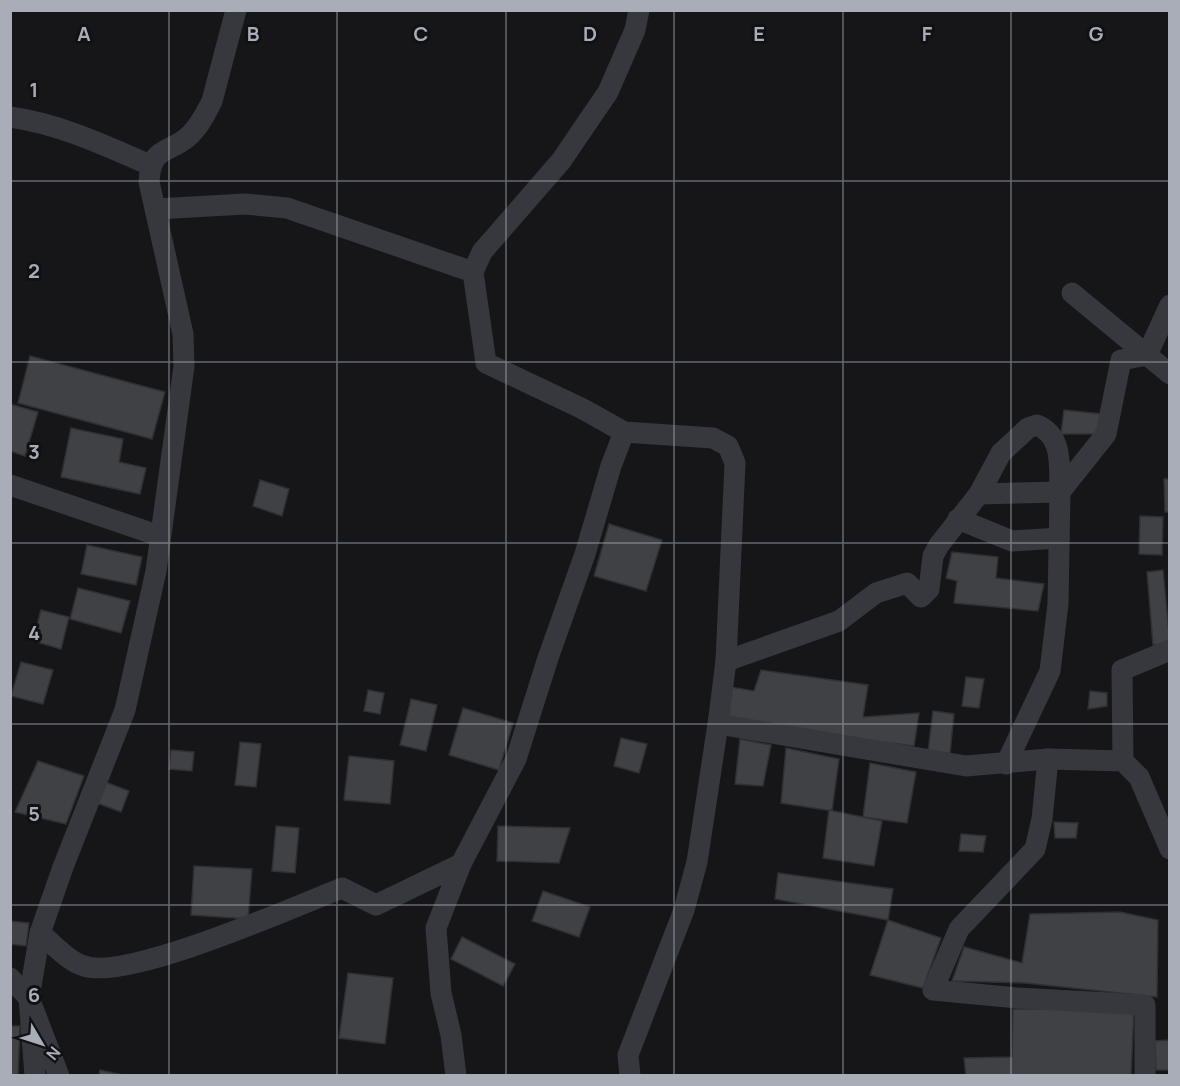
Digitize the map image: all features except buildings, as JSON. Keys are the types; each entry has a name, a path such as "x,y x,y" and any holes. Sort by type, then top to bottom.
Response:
{"street":[{"path":"35,1076 20,997 63,867 125,710 156,571 184,366 183,333 149,182 150,165 160,153 190,135 205,115 212,101 236,10"},
{"path":"630,1076 628,1055 684,910 697,862 726,661 735,464 728,446 713,438 624,432 486,363 473,272 482,252 561,161 608,92 635,30 639,10"},
{"path":"10,117 33,120 80,134 150,165"},
{"path":"156,209 245,204 287,207 473,272"},
{"path":"1072,293 1170,374"},
{"path":"1147,355 1170,305"},
{"path":"1060,492 1106,434 1122,360 1147,355"},
{"path":"726,661 839,621 876,593 907,583 921,597 929,589 933,556 958,519 979,494 1001,453 1028,428 1037,425 1046,429 1059,449 1058,604 1050,671 1006,764"},
{"path":"456,1076 451,1035 441,993 436,928 461,864 516,759 548,658 585,554 610,466 624,432"},
{"path":"10,485 160,536"},
{"path":"979,494 1060,492"},
{"path":"958,519 1012,540 1059,538"},
{"path":"1123,761 1122,670 1170,650"},
{"path":"718,724 966,766 1048,759 1123,761 1139,777 1170,849"},
{"path":"1048,759 1042,819 1035,849 959,928 933,990 1018,998 1145,1005 1145,1076"},
{"path":"40,933 85,967 108,969 141,963 186,948 342,888 376,905 461,864"},
{"path":"10,978 59,1076"}]}
